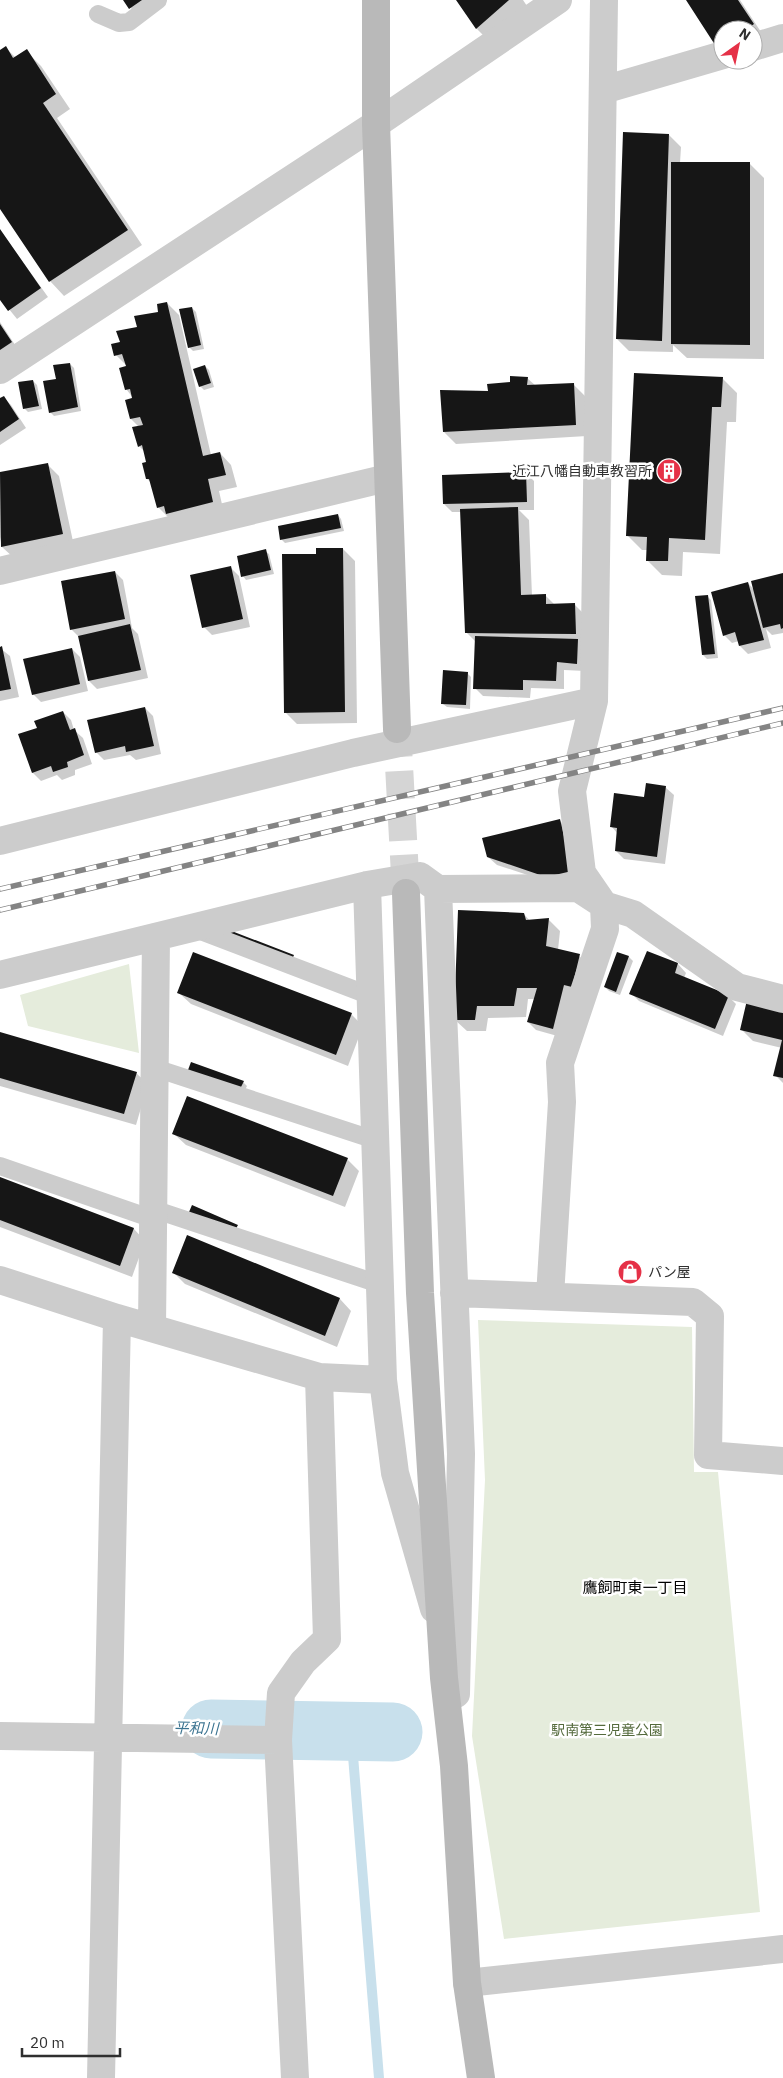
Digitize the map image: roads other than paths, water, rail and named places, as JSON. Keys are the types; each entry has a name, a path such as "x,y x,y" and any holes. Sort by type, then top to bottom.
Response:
{"street":[{"path":"376,0 376,124 397,729"},
{"path":"0,370 376,124 558,0"},
{"path":"550,1296 562,1102 560,1063 605,929 604,905 582,873 572,791 594,701 604,0"},
{"path":"763,44 783,38"},
{"path":"603,90 713,58"},
{"path":"0,571 387,478"},
{"path":"0,841 353,753 594,701"},
{"path":"0,975 367,885 420,876 438,889 578,888 604,905 633,914 737,987 783,999"},
{"path":"367,885 382,1380 395,1474 442,1640"},
{"path":"438,889 462,1454 454,1766"},
{"path":"406,893 420,1294 444,1678 454,1766 468,1983 481,2078"},
{"path":"152,1328 156,937"},
{"path":"0,1280 117,1318 319,1377 382,1380"},
{"path":"454,1293 693,1302 710,1316 708,1455 783,1461"},
{"path":"101,2078 117,1318"},
{"path":"295,2078 278,1740 281,1693 302,1662 327,1639 319,1377"},
{"path":"0,1736 278,1740"},
{"path":"468,1983 783,1949"}],"lane":[{"path":"98,14 119,23 128,22 158,0"},
{"path":"192,928 370,996"},
{"path":"154,1068 375,1140"},
{"path":"0,1166 379,1284"}],"waterway":[{"name":"平和川","path":"211,1729 393,1732"},
{"path":"351,1731 379,2078"}],"tunnel":[{"path":"397,729 406,893"}],"railway":[{"path":"0,889 783,708"},
{"path":"0,910 783,723"}],"place":[{"name":"近江八幡自動車教習所","path":"669,471"},
{"name":"パン屋","path":"630,1272"}],"district":[{"name":"鷹飼町東一丁目","path":"635,1587"}],"park label":[{"name":"駅南第三児童公園","path":"607,1730"}]}
